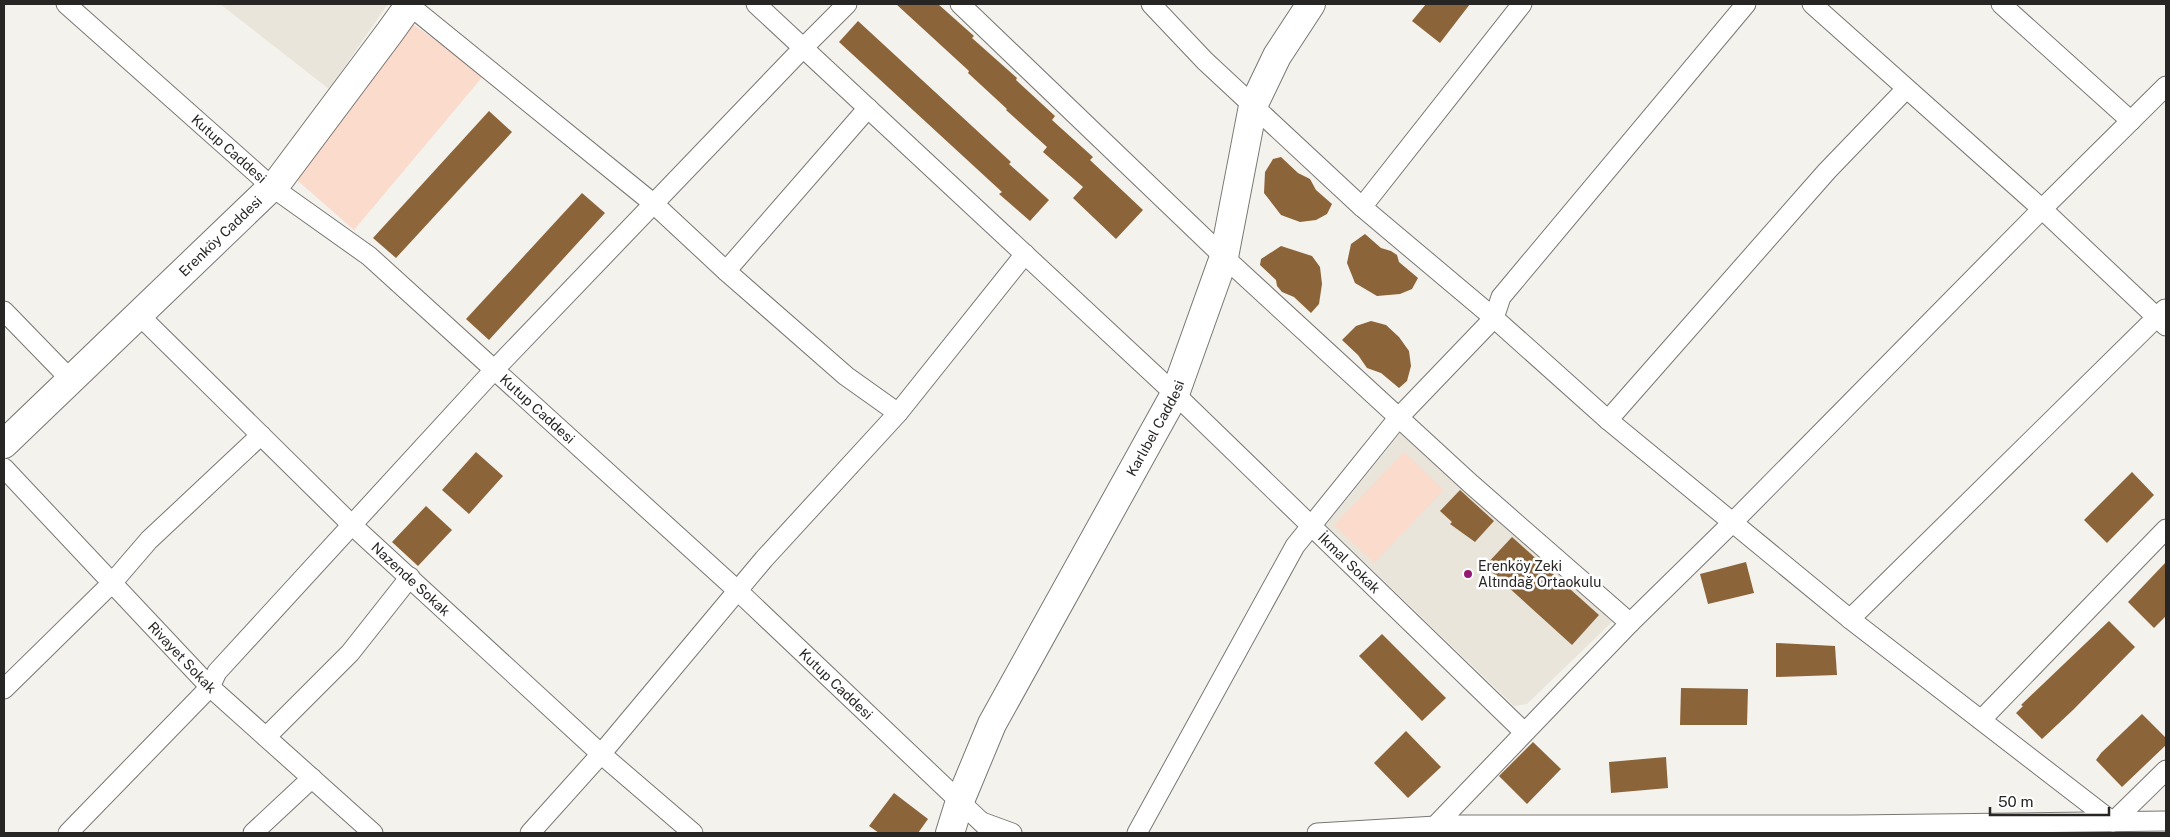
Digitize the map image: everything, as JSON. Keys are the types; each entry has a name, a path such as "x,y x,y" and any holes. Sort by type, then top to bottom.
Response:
{"street":[{"name":"Kutup Caddesi","path":"66,4 272,187 369,256 738,591 960,800 987,828"},
{"name":"Erenköy Caddesi","path":"4,444 286,172 409,4"},
{"path":"409,4 654,204 726,271 846,376 898,413"},
{"name":"İkmal Sokak","path":"756,4 1174,394 1524,732"},
{"path":"68,833 210,688 217,672 353,526 494,370 803,48 848,4"},
{"path":"960,4 1224,256 1471,484 1630,623"},
{"path":"1151,4 1205,62 1362,207 1494,318 1608,420 1850,619 2113,822"},
{"name":"Karlıbel Caddesi","path":"950,833 960,800 992,724 1174,394 1224,256 1253,106 1277,56 1311,4"},
{"path":"1362,207 1522,4"},
{"path":"1137,833 1295,546 1399,416 1494,318 1501,297 1746,4"},
{"path":"1812,4 2163,317 1850,619"},
{"path":"2001,4 2131,121"},
{"path":"1435,826 1630,623 1733,522 2042,208 2166,86"},
{"path":"1608,420 1827,171 1906,89"},
{"path":"726,271 868,108"},
{"path":"530,833 601,754 764,559 898,413 1025,254"},
{"path":"4,311 71,380"},
{"name":"Nazende Sokak","path":"139,314 353,526 601,754 693,833"},
{"path":"4,690 112,583 149,540 261,435"},
{"name":"Rivayet Sokak","path":"4,468 210,688 373,833"},
{"path":"1981,720 2166,529"},
{"path":"266,737 350,653 410,577"},
{"path":"2113,822 2166,770"},
{"path":"254,833 312,778"},
{"path":"1316,833 1393,831 1435,826 1523,829 2073,828 2113,822 2166,821"},
{"path":"987,828 1012,833"}],"shaded area":[{"path":"220,4 388,4 329,89"},
{"path":"410,22 484,75 354,230 297,180"},
{"name":"Erenköy Zeki Altındağ Ortaokulu","path":"1403,430 1612,622 1527,704 1514,706 1326,525"},
{"path":"1404,452 1444,490 1374,563 1334,525"}],"building":[{"path":"896,4 938,4 974,36 972,38 1017,78 1016,80 1055,116 1052,120 1093,157 1090,160 1143,210 1116,239 1073,198 1083,187 1043,152 1047,147 968,73 969,71"},
{"path":"1426,4 1470,4 1440,43 1412,21"},
{"path":"858,21 1011,162 1009,164 1049,200 1030,221 999,194 1002,192 839,42"},
{"path":"489,111 512,132 396,258 373,238"},
{"path":"1281,157 1298,173 1310,179 1316,190 1332,204 1327,214 1316,220 1300,222 1281,215 1264,193 1265,172 1273,159"},
{"path":"582,193 605,213 489,340 466,319"},
{"path":"1365,234 1381,248 1397,255 1399,262 1418,278 1412,289 1400,294 1377,296 1355,283 1347,263 1351,244"},
{"path":"1281,246 1312,256 1320,267 1322,284 1319,304 1311,313 1294,297 1282,292 1277,286 1276,280 1260,265 1261,259"},
{"path":"1371,321 1386,325 1399,337 1409,351 1411,366 1407,381 1399,388 1381,373 1367,368 1358,355 1342,340 1356,326"},
{"path":"476,452 503,476 469,514 442,490"},
{"path":"2132,472 2154,495 2107,543 2084,520"},
{"path":"1460,490 1494,521 1475,542 1450,524 1452,522 1440,511"},
{"path":"426,506 452,530 418,566 392,542"},
{"path":"1512,537 1599,615 1572,645 1485,566"},
{"path":"1746,562 1754,593 1708,604 1700,574"},
{"path":"2166,562 2166,616 2154,628 2128,602"},
{"path":"2109,621 2135,647 2042,739 2016,713 2023,706 2021,705"},
{"path":"1382,634 1446,698 1422,721 1359,656"},
{"path":"1776,643 1835,646 1837,675 1776,677"},
{"path":"1681,688 1748,689 1747,725 1680,725"},
{"path":"2142,714 2166,738 2166,745 2122,787 2096,760"},
{"path":"1406,731 1441,767 1408,798 1374,763"},
{"path":"1533,742 1561,769 1527,804 1499,776"},
{"path":"1666,757 1668,788 1611,793 1609,762"},
{"path":"894,793 928,819 918,833 879,833 869,826"}],"place":[{"name":"Erenköy Zeki Altındağ Ortaokulu","path":"1468,574"}]}
